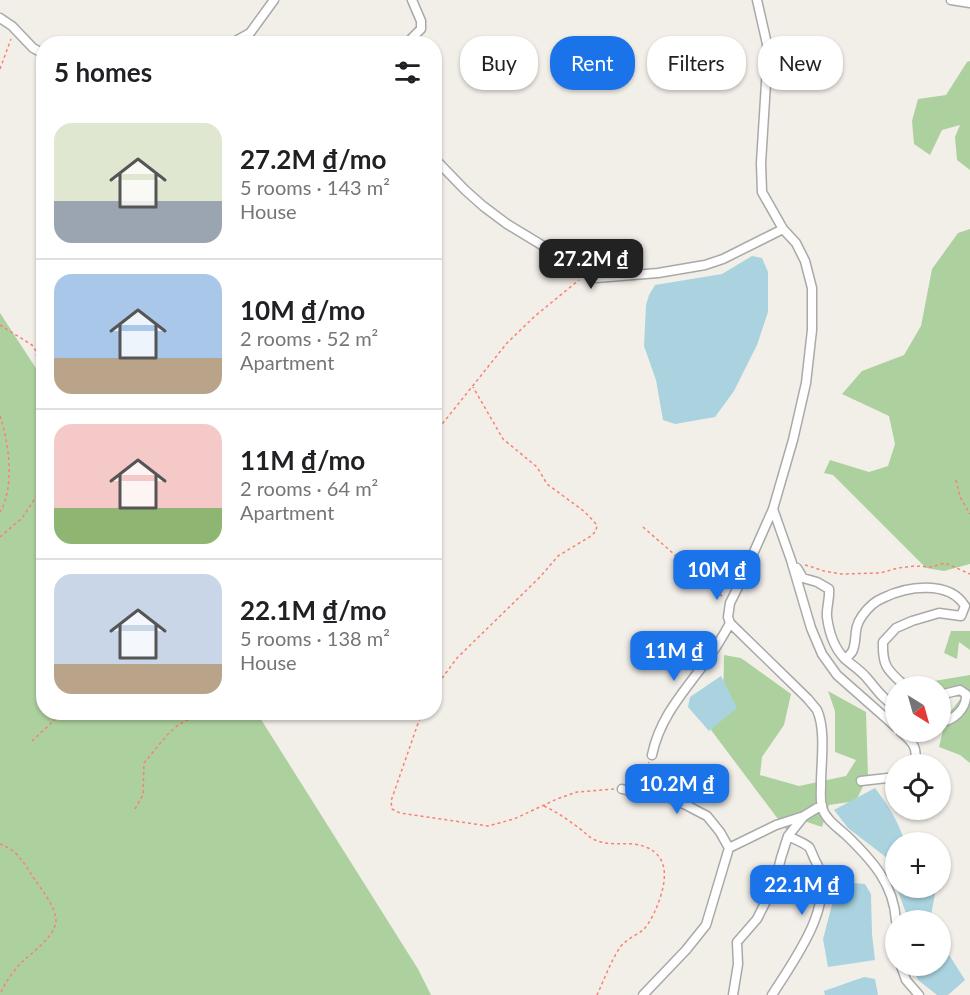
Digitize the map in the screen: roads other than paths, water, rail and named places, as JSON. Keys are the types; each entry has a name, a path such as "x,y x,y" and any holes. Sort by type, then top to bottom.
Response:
{"street":[{"path":"245,36 250,33 274,0"},
{"path":"412,0 421,21 421,29 414,36"},
{"path":"757,0 767,44 761,163 762,192 783,229 796,243 805,261 812,288 812,330 806,383 794,441 773,509 730,603 728,616 730,623 808,699 816,710 822,727 822,805 827,818 880,872 889,888 896,910"},
{"path":"951,0 970,3"},
{"path":"0,18 36,50"},
{"path":"442,166 483,206 507,224 596,278 658,273 705,265 723,259 783,229"},
{"path":"773,509 822,654 837,675 885,717"},
{"path":"791,560 803,578 829,589 827,614 832,639 846,659 858,668 885,699"},
{"path":"846,659 852,653 856,627 862,616 882,598 911,589 930,587 948,591 961,599 965,606 961,616 939,614 912,621 896,628 883,642 886,668 894,676"},
{"path":"652,755 670,709 716,647 730,623"},
{"path":"951,692 960,690 966,694 967,701 959,713 951,718"},
{"path":"861,781 885,778"},
{"path":"622,789 668,797 707,816 729,848 706,925 686,950 643,995"},
{"path":"729,848 776,825 804,816 822,805"},
{"path":"733,995 738,964 737,942 757,919 776,878 788,836 804,816"},
{"path":"772,995 810,932 821,904 820,869 808,848 788,836"},
{"path":"905,976 919,995"}],"water":[{"path":"752,256 762,258 768,272 768,312 757,345 734,391 715,417 675,424 663,420 656,380 644,346 646,305 649,295 655,285 722,274"},
{"path":"721,676 737,708 709,731 688,707 690,697"},
{"path":"875,788 885,802 885,820 896,820 901,832 885,832 885,856 848,828 834,810"},
{"path":"841,882 865,884 871,894 875,960 828,967 823,939 833,892"},
{"path":"901,898 934,898 932,910 905,910"},
{"path":"951,958 965,980 948,995 937,995 916,976 951,976"},
{"path":"864,977 875,979 878,995 825,995 824,991"}]}
